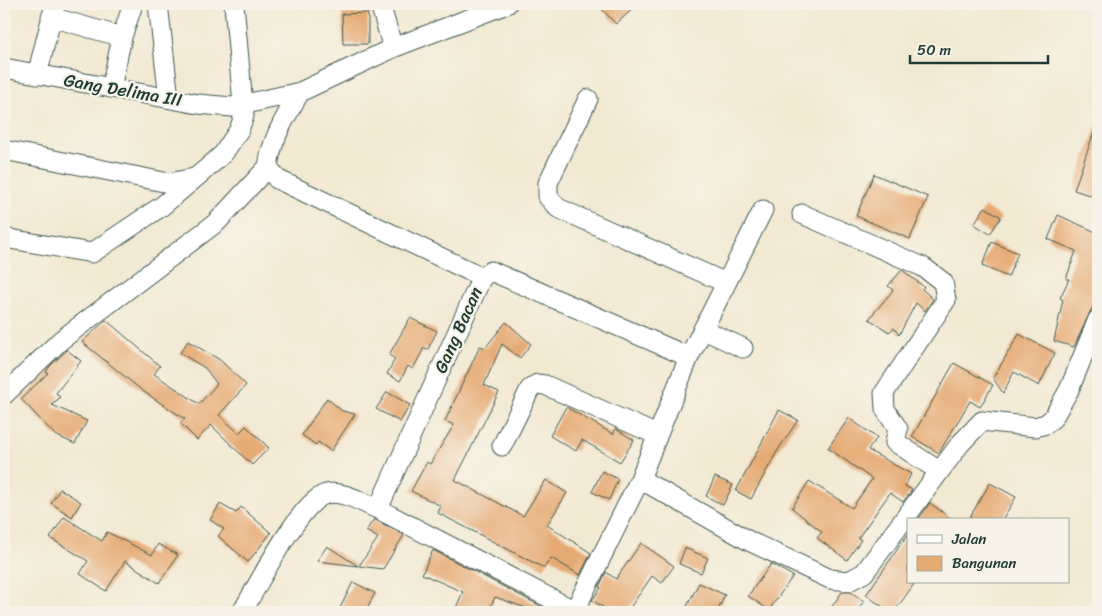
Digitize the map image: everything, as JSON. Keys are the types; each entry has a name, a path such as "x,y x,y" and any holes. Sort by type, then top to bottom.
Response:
{"street":[{"path":"112,88 122,38 133,4"},
{"path":"158,4 169,98"},
{"path":"4,238 92,252 162,206 223,154 239,130 244,116 234,4"},
{"path":"380,4 393,48"},
{"name":"Gang Delima III","path":"4,68 169,98 232,107 243,106 300,92 393,48 507,4"},
{"path":"37,75 53,10 122,38"},
{"path":"4,395 61,340 217,222 268,167 270,155 282,124 300,92"},
{"path":"588,99 548,183 548,197 558,208 726,283"},
{"path":"4,150 169,183 195,178"},
{"path":"268,167 277,179 482,277"},
{"path":"242,612 299,517 325,494 347,496 378,509 576,611 640,479 689,357 763,210"},
{"path":"802,214 923,267 943,282 946,300 884,393 885,409 898,429 894,442 940,471"},
{"name":"Gang Bacan","path":"378,509 482,277 491,271 496,271 689,357"},
{"path":"640,479 751,542 830,579 849,581 864,573 972,429 982,421 1035,427 1046,424 1053,418 1069,390 1098,319"},
{"path":"704,330 743,348"},
{"path":"502,446 530,389 537,384 545,385 657,435"}],"building":[{"path":"597,4 638,4 616,24"},
{"path":"368,13 368,44 343,44 342,14"},
{"path":"1096,126 1098,127 1098,198 1074,190"},
{"path":"874,174 928,197 910,239 856,216"},
{"path":"985,207 1001,217 990,234 974,224"},
{"path":"1058,215 1098,233 1098,295 1074,347 1054,341 1063,300 1060,298 1069,279 1066,279 1076,251 1048,239"},
{"path":"992,242 1018,253 1008,277 982,266"},
{"path":"902,270 924,287 922,289 933,299 925,311 916,303 899,335 894,328 889,332 869,319 893,290 888,286"},
{"path":"410,318 437,331 428,349 424,348 413,369 408,366 400,381 387,374 395,359 389,355"},
{"path":"106,320 160,366 154,374 199,404 217,384 205,368 180,353 188,341 220,360 246,385 219,415 239,433 246,426 269,448 252,465 211,425 197,440 180,423 185,419 144,392 82,342"},
{"path":"506,322 531,344 520,358 502,344 484,385 499,392 455,480 523,516 546,480 567,493 547,525 591,553 580,575 551,558 544,568 438,513 441,506 411,491 427,462 430,464 454,425 445,421 480,346 485,348"},
{"path":"1019,334 1055,353 1039,386 1014,372 1003,393 993,378"},
{"path":"67,350 81,361 56,393 60,397 52,405 87,421 75,444 55,435 21,399 48,373 46,372 50,366"},
{"path":"954,363 993,385 980,407 970,401 939,453 912,437"},
{"path":"387,392 410,405 400,422 376,409"},
{"path":"327,398 342,411 355,414 331,451 318,442 316,445 302,435"},
{"path":"566,407 613,434 616,429 634,440 620,462 582,440 576,451 550,436"},
{"path":"779,410 798,420 778,450 751,499 736,491"},
{"path":"849,418 877,438 868,450 911,474 905,486 912,490 903,502 890,493 858,538 861,540 847,560 817,538 822,532 792,508 809,481 852,508 872,479 828,448"},
{"path":"602,471 618,479 609,500 592,492"},
{"path":"715,477 733,485 723,505 706,496"},
{"path":"990,483 1016,497 1003,518 969,518"},
{"path":"60,489 81,502 72,517 51,503"},
{"path":"930,503 950,518 919,518"},
{"path":"220,504 236,513 241,507 271,533 248,562 218,536 224,529 210,520"},
{"path":"64,517 102,541 107,532 152,555 158,544 178,555 159,583 125,561 106,591 80,574 88,561 50,538"},
{"path":"374,519 404,535 383,569 359,566 378,538 366,531"},
{"path":"907,535 907,584 914,584 894,612 890,612 866,595"},
{"path":"641,543 674,566 662,583 652,576 627,612 610,612 592,600 601,588 599,587 606,572 616,579"},
{"path":"327,546 358,566 317,561"},
{"path":"685,548 708,558 701,573 679,564"},
{"path":"433,550 552,612 537,612 495,597 488,612 454,612 463,592 422,574"},
{"path":"771,564 793,576 769,610 748,596"},
{"path":"353,582 375,593 365,612 338,612"},
{"path":"699,583 725,595 717,612 684,612"},
{"path":"842,592 851,592 864,601 856,612 828,612"}]}
